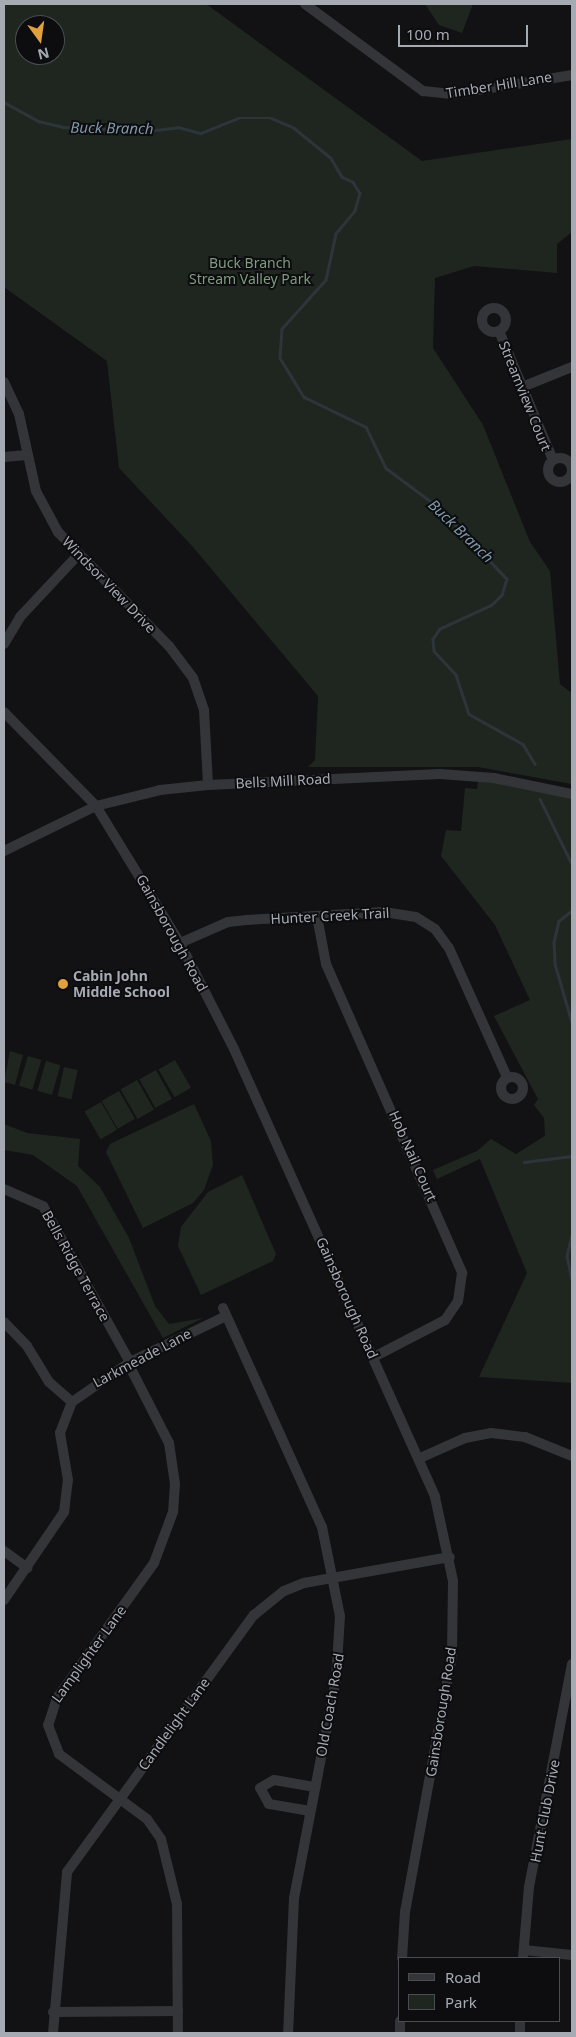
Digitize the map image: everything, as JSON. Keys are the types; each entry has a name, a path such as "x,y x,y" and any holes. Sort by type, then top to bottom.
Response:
{"street":[{"name":"Timber Hill Lane","path":"306,4 423,91 454,94 572,75"},
{"name":"Streamview Court","path":"498,331 554,460"},
{"path":"522,387 572,367"},
{"name":"Windsor View Drive","path":"4,382 19,414 27,455 42,508 79,554 193,678 204,710 208,785"},
{"path":"4,457 27,455"},
{"path":"4,644 20,617 79,554"},
{"name":"Gainsborough Road","path":"4,712 96,806 180,943 234,1049 420,1458 450,1558 452,1656 405,1912 402,1957"},
{"name":"Bells Mill Road","path":"4,851 96,806 160,790 208,785 440,774 494,778 572,794"},
{"name":"Hunter Creek Trail","path":"180,943 228,922 402,913 434,929 449,948 507,1077"},
{"name":"Hob Nail Court","path":"317,916 326,964 462,1273 458,1301 445,1320 374,1357"},
{"name":"Bells Ridge Terrace","path":"4,1189 45,1210 129,1363"},
{"name":"Larkmeade Lane","path":"72,1402 129,1363 224,1312"},
{"name":"Old Coach Road","path":"224,1312 311,1501 336,1577 340,1616 338,1668 310,1812 291,1924 288,2033"},
{"path":"4,1322 23,1342 49,1382 72,1402 60,1433 68,1480 64,1512 4,1600"},
{"name":"Lamplighter Lane","path":"129,1363 170,1449 175,1484 171,1520 154,1563 56,1698 48,1725 59,1754 152,1825 167,1857 177,1904 178,2033"},
{"path":"420,1458 465,1438 491,1433 525,1437 572,1456"},
{"path":"4,1551 27,1568"},
{"name":"Candlelight Lane","path":"53,2033 53,2012 64,1880 119,1798 254,1615 284,1591 336,1577 450,1558"},
{"name":"Hunt Club Drive","path":"523,1954 530,1886 572,1664"},
{"path":"310,1812 270,1804 260,1788 274,1780 315,1788"},
{"path":"523,1954 572,1955"},
{"path":"53,2012 178,2011"}],"green space":[{"name":"Buck Branch Stream Valley Park","path":"4,4 206,4 422,161 572,139 572,232 557,244 557,273 474,266 435,278 433,348 483,425 530,542 550,571 560,684 572,693 572,784 478,767 308,767 315,760 318,696 193,547 119,468 107,361 4,287"},
{"path":"425,4 473,4 462,33 439,25"},
{"path":"479,776 572,796 572,1383 479,1377 527,1273 480,1159 437,1179 433,1170 477,1151 491,1139 516,1154 545,1136 544,1118 534,1105 538,1099 494,1016 530,1000 495,925 441,856 446,830 461,831 465,788 477,789"},
{"path":"10,1051 23,1055 15,1085 4,1082"},
{"path":"28,1056 41,1060 32,1090 19,1086"},
{"path":"175,1060 191,1088 175,1097 159,1070"},
{"path":"46,1061 60,1065 52,1095 37,1091"},
{"path":"64,1067 78,1070 71,1099 58,1096"},
{"path":"156,1070 172,1099 155,1108 139,1079"},
{"path":"137,1080 154,1109 138,1119 121,1090"},
{"path":"119,1091 135,1119 118,1129 102,1101"},
{"path":"101,1102 117,1130 101,1139 85,1112"},
{"path":"194,1104 211,1141 213,1165 204,1190 193,1203 143,1228 106,1152 110,1144"},
{"path":"4,1124 27,1133 80,1139 78,1166 100,1187 129,1238 155,1306 169,1324 203,1318 163,1338 77,1186 33,1155 4,1150"},
{"path":"242,1175 276,1254 273,1261 201,1295 178,1246 181,1227 208,1192"}],"waterway":[{"name":"Buck Branch","path":"4,102 38,121 63,127 147,131 178,127 201,133 238,118 271,118 294,128 331,158 342,177 353,182 360,193 355,211 336,234 326,280 282,329 280,358 304,397 366,427 386,468 441,509 507,579 502,595 492,605 440,629 433,639 434,651 456,675 469,714 523,744 535,764"},
{"name":"Buck Branch","path":"540,799 572,864"},
{"name":"Buck Branch","path":"572,911 559,921 554,942 555,964 572,1022"},
{"path":"524,1162 572,1156"},
{"name":"Buck Branch","path":"572,1235 567,1256 572,1280"}],"place":[{"name":"Cabin John Middle School","path":"63,984"}]}
